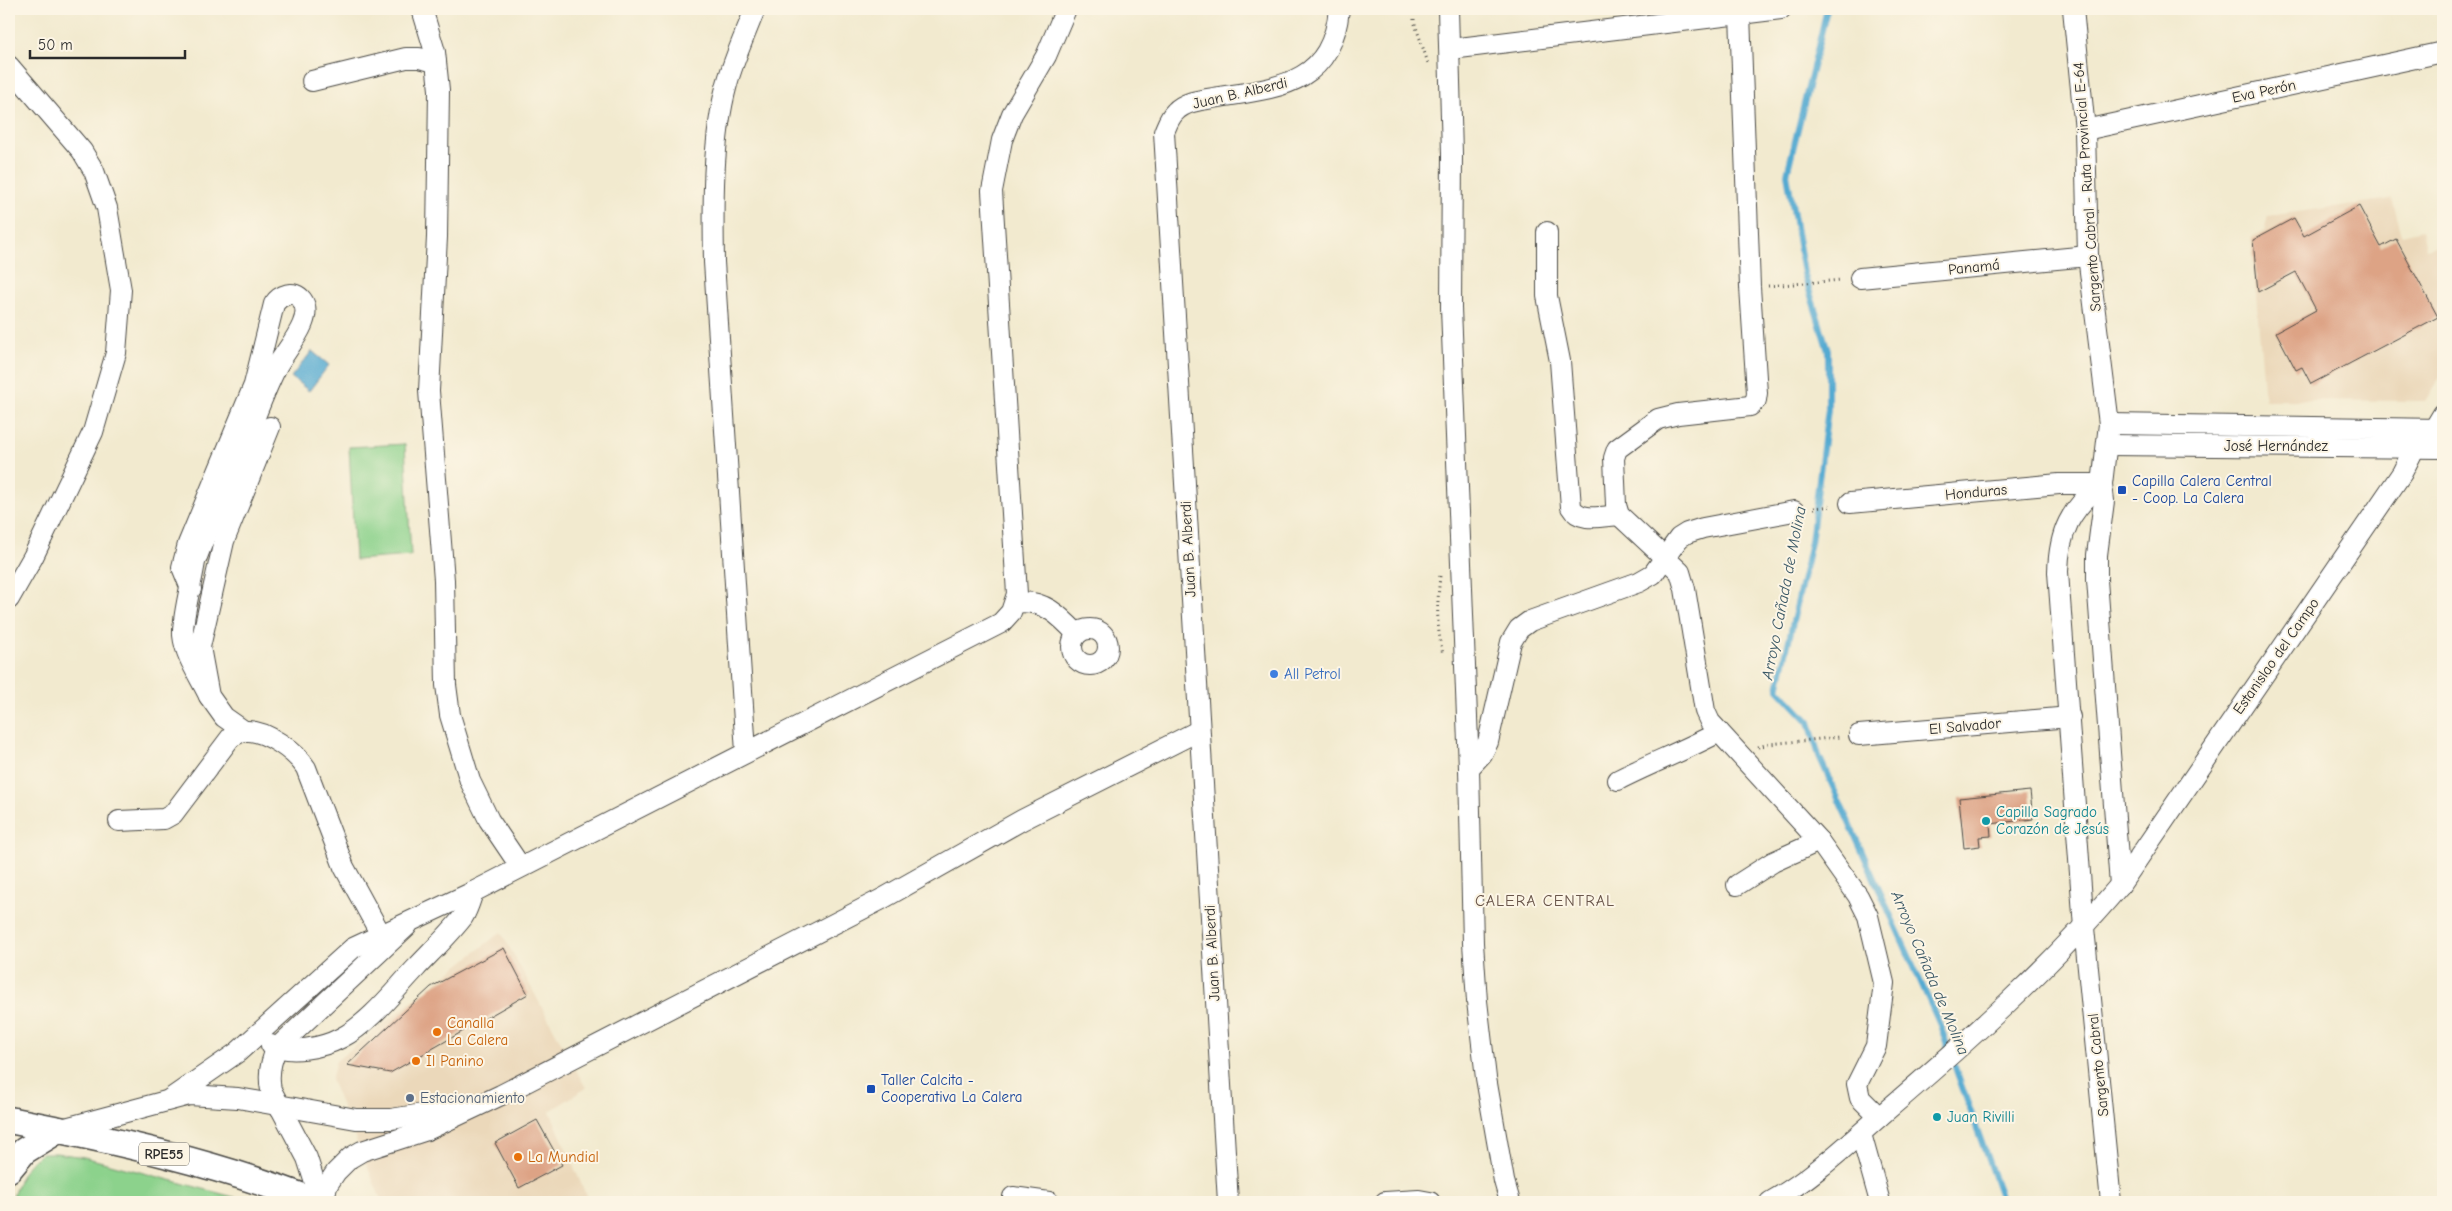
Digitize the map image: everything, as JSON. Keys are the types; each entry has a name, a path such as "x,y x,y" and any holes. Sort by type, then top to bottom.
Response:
{"main road":[{"name":"RPE55","path":"9,1120 167,1154 239,1175 316,1202"},
{"path":"9,1169 24,1151 58,1130"},
{"path":"239,1175 261,1199 270,1202"}],"street":[{"path":"422,9 435,52 439,90 437,237 429,391 444,580 446,686 452,723 470,781 489,820 520,866"},
{"path":"746,752 714,262 713,218 720,124 727,84 755,9"},
{"path":"170,1100 225,1062 353,948 380,933 472,892 1001,623 1015,603 1017,594 992,191 1002,140 1012,114 1046,56 1066,9"},
{"name":"Juan B. Alberdi","path":"1228,1202 1198,730 1164,132 1168,121 1176,111 1189,103 1273,88 1298,79 1313,68 1325,53 1334,35 1339,9"},
{"path":"1448,9 1451,49 1451,308 1469,768 1472,943 1476,1001 1486,1078 1504,1181 1510,1202"},
{"path":"1451,49 1781,9"},
{"name":"Sargento Cabral - Ruta Provincial E-64","path":"2073,9 2085,130 2088,256 2109,424 2102,484 2104,501 2097,555 2097,580 2120,885"},
{"path":"1740,14 1756,400 1750,406 1678,414 1658,419 1617,449 1614,458 1616,505 1619,515 1680,572 1686,589 1705,711 1710,722 1819,841 1858,896 1868,916 1884,983 1876,1046 1857,1084 1860,1098 1878,1118"},
{"name":"Eva Perón","path":"2085,130 2443,52"},
{"path":"312,81 406,58 419,58 436,62"},
{"path":"9,66 82,151 94,171 106,208 121,290 116,352 94,432 33,557 9,599"},
{"path":"1547,232 1546,296 1560,361 1571,506 1575,514 1582,517 1619,515"},
{"name":"Panamá","path":"1852,279 2088,256"},
{"path":"191,589 182,567 188,544 254,385 274,304 278,298 286,294 295,295 302,300 306,311 305,320 276,367 203,541 195,562 191,589 183,634 185,646 209,696 224,717 244,731 255,732 283,745 299,756 306,768 344,867 380,933"},
{"name":"José Hernández","path":"2109,424 2441,438"},
{"path":"209,696 200,647 216,572 224,541 270,427"},
{"name":"Estanislao del Campo","path":"1770,1202 1796,1188 1938,1067 1975,1034 2084,928 2120,885 2402,473 2415,447 2441,438"},
{"name":"José Hernández","path":"2108,445 2415,447"},
{"name":"Honduras","path":"1850,503 2059,484 2102,484"},
{"path":"2084,928 2058,572 2059,548 2064,531 2072,515 2084,498 2102,484"},
{"path":"1469,768 1482,754 1488,742 1510,642 1519,629 1530,621 1639,582 1653,574 1679,538 1687,534 1703,528 1794,511"},
{"path":"1015,603 1026,601 1043,605 1061,618 1077,634"},
{"name":"El Salvador","path":"1859,735 2070,717"},
{"path":"322,1202 328,1184 336,1172 350,1158 374,1146 427,1130 501,1095 874,903 1022,820 1198,730"},
{"path":"119,821 164,819 173,814 231,737 244,731"},
{"path":"1618,780 1654,762 1698,744 1719,732"},
{"path":"1737,885 1773,862 1819,841"},
{"path":"253,1038 276,1048 302,1049 327,1044 342,1038 378,1008 453,928 469,907 472,892"},
{"path":"322,1202 307,1158 279,1104 269,1080 271,1059 276,1048 375,958 414,919"},
{"name":"Sargento Cabral","path":"2084,928 2111,1202"},
{"path":"58,1130 189,1095 206,1094 279,1104 332,1116 375,1119 391,1119 475,1106"},
{"path":"1861,1134 1880,1202"},
{"path":"1013,1197 1049,1202"},
{"path":"1385,1202 1399,1200 1430,1202"}],"path":[{"path":"1761,287 1852,279"},
{"path":"1794,511 1850,503"},
{"path":"1769,744 1859,735"}],"shaded area":[{"path":"2392,199 2402,235 2422,230 2426,249 2443,245 2443,373 2425,401 2265,400 2251,237 2264,231 2268,216"},
{"path":"501,932 586,1088 550,1111 589,1202 382,1202 331,1080 336,1061"}],"green space":[{"path":"405,444 411,556 355,560 349,447"},
{"path":"43,1153 84,1157 252,1202 12,1202 22,1174"}],"water":[{"path":"312,351 329,365 309,391 291,377"}],"building":[{"path":"2359,206 2381,247 2396,239 2438,317 2311,384 2302,367 2296,370 2276,332 2316,310 2296,272 2258,292 2253,240 2294,218 2304,236"},
{"name":"Capilla Sagrado Corazón de Jesús","path":"2030,791 2033,819 1990,824 1991,836 1979,837 1980,846 1964,848 1959,798"},
{"path":"504,948 528,994 390,1073 347,1065 431,987"},
{"path":"537,1120 562,1165 519,1188 495,1143"}],"waterway":[{"name":"Arroyo Cañada de Molina","path":"1827,9 1787,174 1804,273 1828,351 1828,409 1811,542 1778,689 1809,722 1819,756 1940,1025 2003,1202"}],"place":[{"name":"Capilla Calera Central - Coop. La Calera","path":"2122,490"},
{"name":"All Petrol","path":"1274,674"},
{"name":"Capilla Sagrado Corazón de Jesús","path":"1986,821"},
{"name":"Canalla La Calera","path":"437,1032"},
{"name":"Il Panino","path":"416,1061"},
{"name":"Taller Calcita - Cooperativa La Calera","path":"871,1089"},
{"name":"Estacionamiento","path":"410,1098"},
{"name":"Juan Rivilli","path":"1937,1117"},
{"name":"La Mundial","path":"518,1157"}],"district":[{"name":"CALERA CENTRAL","path":"1545,901"}]}
